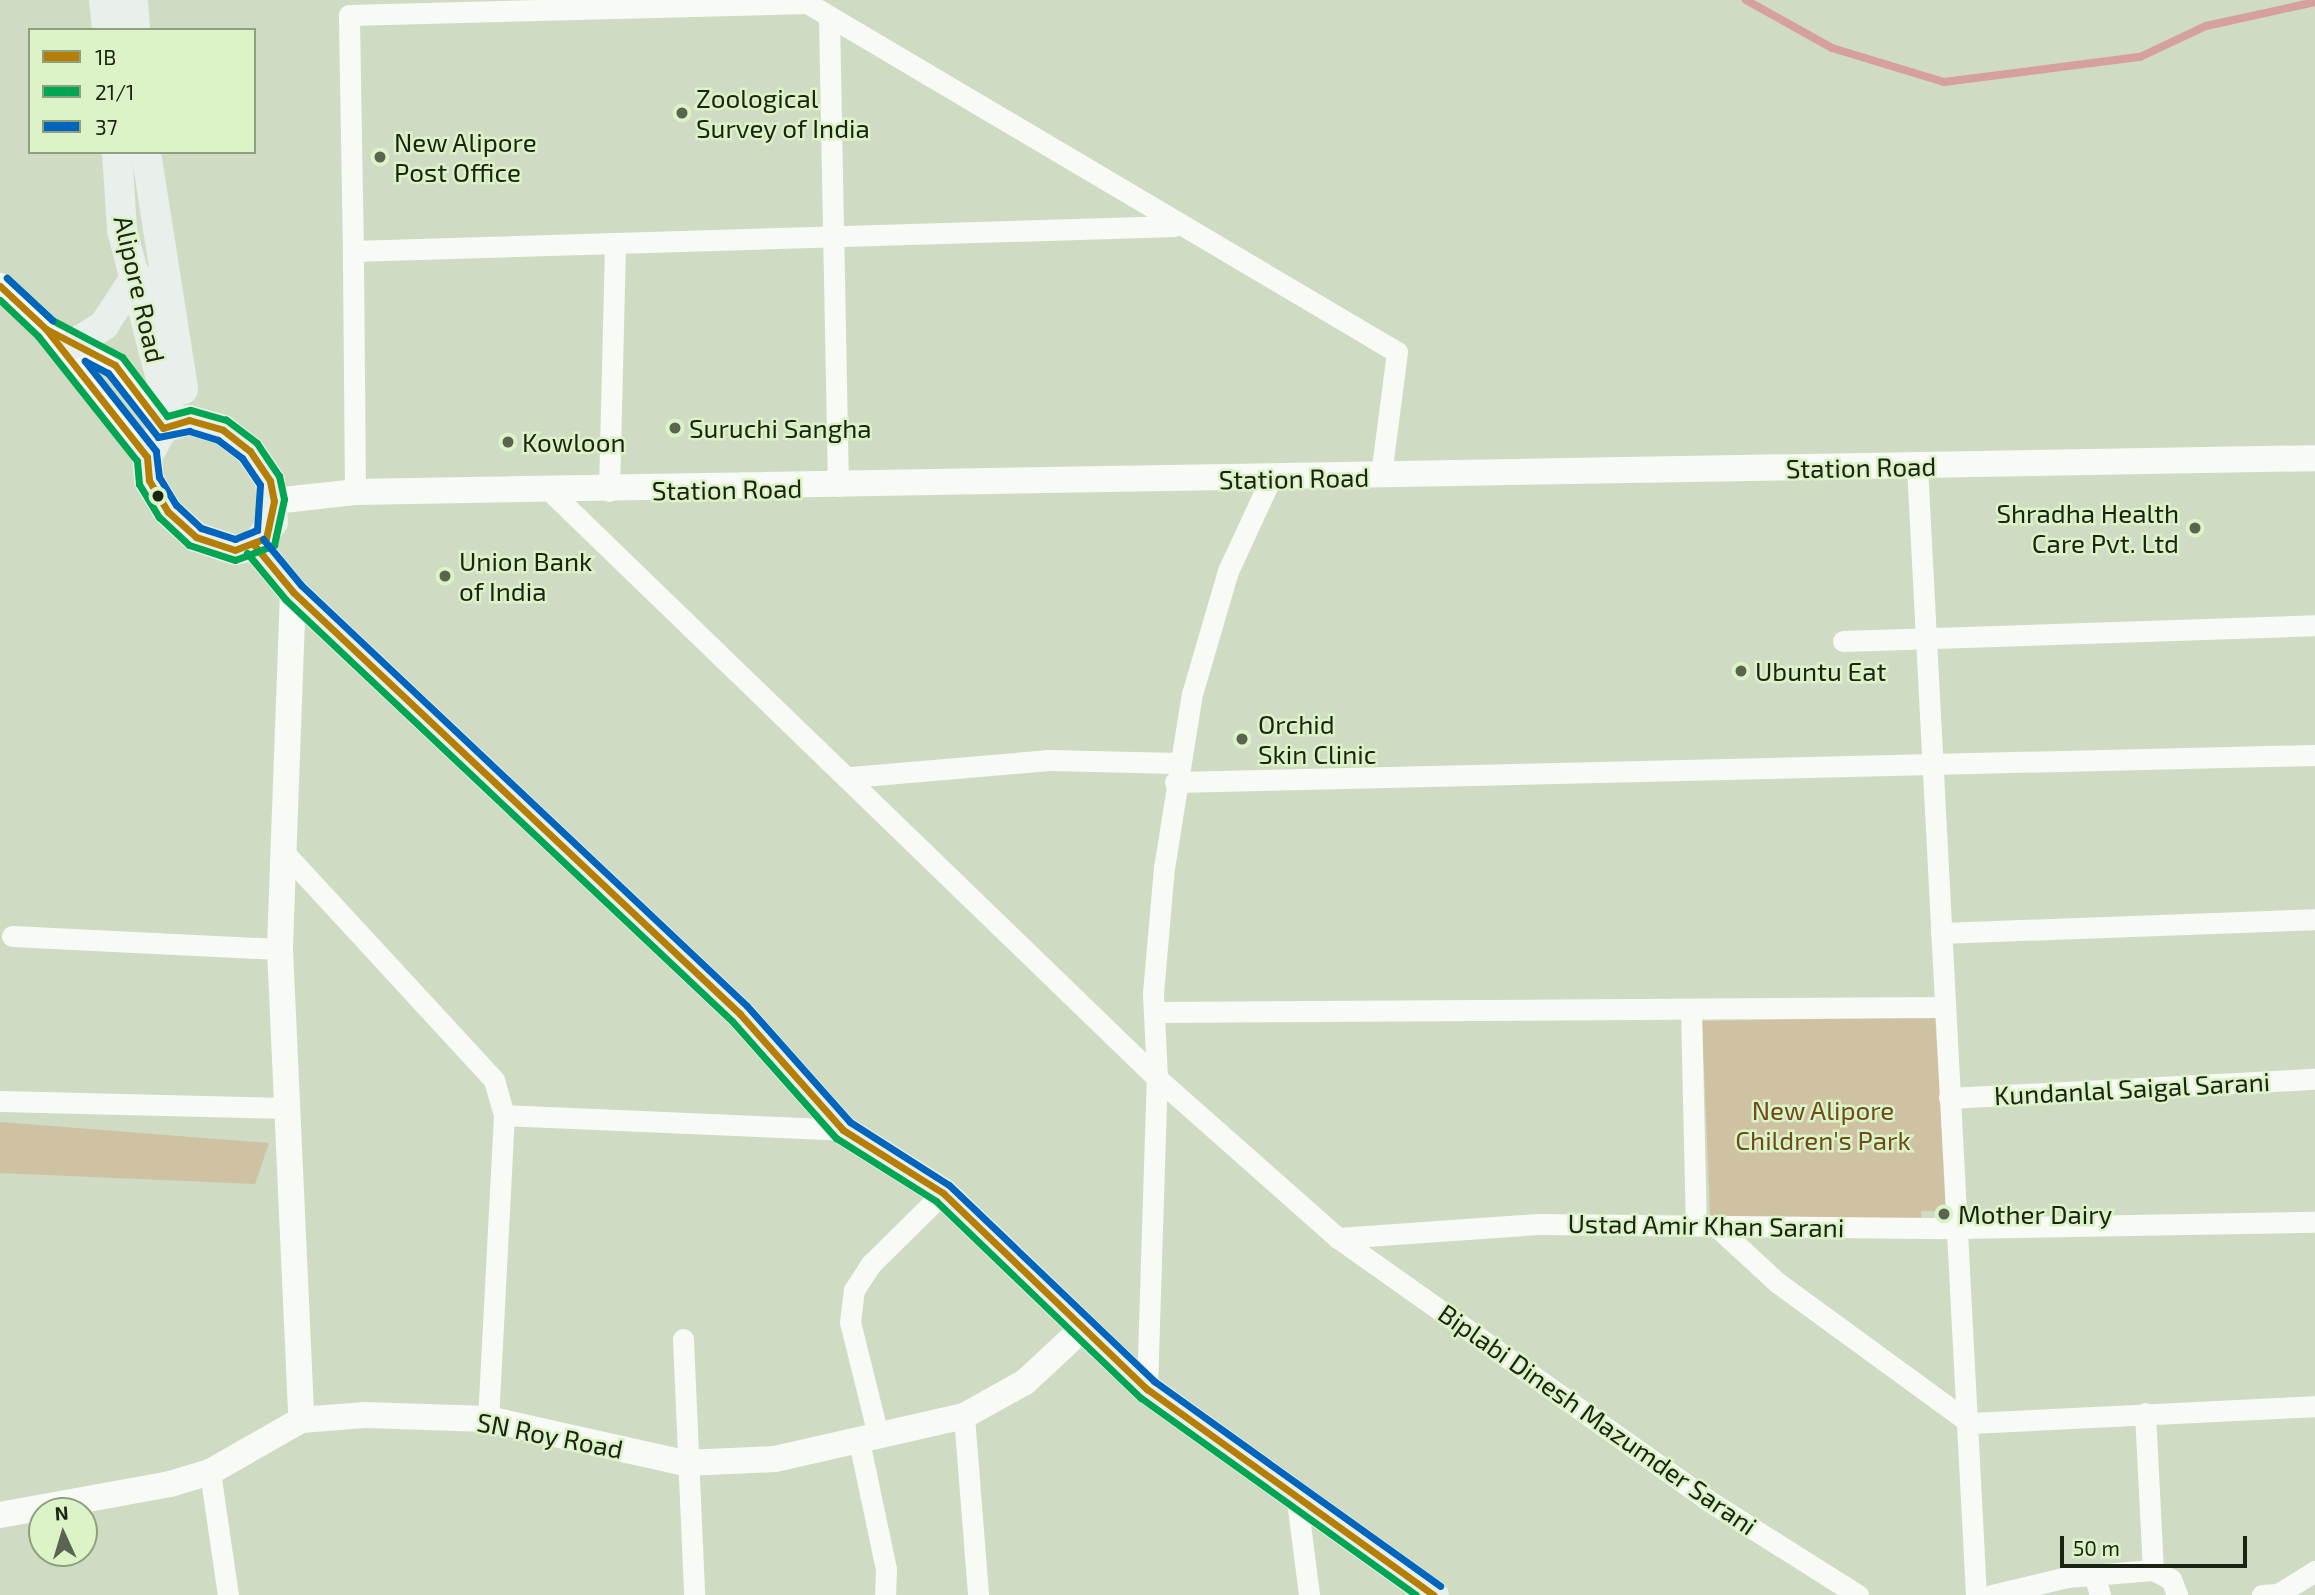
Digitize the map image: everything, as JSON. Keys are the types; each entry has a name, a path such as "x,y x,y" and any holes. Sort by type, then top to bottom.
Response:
{"main road":[{"path":"104,0 107,28"},
{"path":"133,0 135,28"},
{"name":"Alipore Road","path":"117,154 122,230 175,424"},
{"name":"Alipore Road","path":"146,154 175,424"},
{"path":"74,344 104,325 136,276"},
{"path":"175,424 223,430 250,451 270,481 274,501 269,530 255,545 235,550 196,537 168,512 149,480 147,457 175,424"},
{"path":"255,545 293,592 638,913 740,1014 843,1130 943,1193 1147,1389 1297,1501 1434,1595"}],"street":[{"path":"355,492 349,15 804,1 1175,226 1397,352 1381,476"},
{"path":"829,18 836,234 838,486"},
{"path":"353,251 836,234 1175,226"},
{"path":"609,491 615,243"},
{"path":"0,286 46,329 147,457"},
{"path":"46,329 115,365 175,424"},
{"name":"Station Road","path":"274,501 355,492 609,491 2315,458"},
{"path":"1917,466 1955,1228 1970,1423 1976,1595"},
{"path":"1147,1389 1157,1079 1154,1012 1177,772 1228,571 1271,478"},
{"path":"551,492 851,777 1157,1079 1338,1238"},
{"path":"293,592 281,849 280,949 301,1420"},
{"path":"1843,640 2315,625"},
{"path":"851,777 1049,760 1177,772 1932,768 2315,755"},
{"path":"281,849 483,1061 504,1115 488,1419"},
{"path":"1941,933 2315,919"},
{"path":"12,936 280,949"},
{"path":"1154,1012 1944,1007"},
{"path":"1691,1010 1706,1225 1778,1283 1970,1423 2315,1406"},
{"name":"Kundanlal Saigal Sarani","path":"1949,1098 2315,1079"},
{"path":"0,1101 288,1108"},
{"path":"504,1115 843,1130"},
{"path":"885,1595 883,1555 868,1436 850,1322 854,1290 871,1264 943,1193"},
{"name":"Ustad Amir Khan Sarani","path":"1338,1238 1539,1224 1955,1228 2315,1222"},
{"name":"Biplabi Dinesh Mazumder Sarani","path":"1338,1238 1706,1499 1858,1595"},
{"name":"SN Roy Road","path":"0,1515 210,1472 301,1420 488,1419 685,1463 775,1459 964,1416 1025,1382 1082,1329"},
{"path":"683,1339 685,1463 694,1595"},
{"path":"2145,1413 2167,1581"},
{"path":"964,1416 978,1595"},
{"path":"210,1472 228,1595"},
{"path":"1297,1501 1309,1595"},
{"path":"2262,1595 2278,1594 2315,1570"},
{"path":"2094,1574 2100,1595"},
{"path":"1992,1595 2094,1574 2167,1581 2189,1595"}],"green space":[{"name":"New Alipore Children's Park","path":"1935,1017 1947,1211 1921,1211 1922,1229 1711,1236 1702,1021"},
{"path":"0,1122 269,1143 255,1184 0,1173"}],"waterway":[{"path":"1746,0 1832,48 1944,82 2140,57 2206,26 2315,2"}],"transit line":[{"name":"21/1","path":"0,300 38,336 137,461 139,484 159,517 189,545 235,560 274,545 284,499 279,476 257,443 226,420 190,410 167,416 122,357 52,320 7,278"},
{"name":"37","path":"7,278 52,320"},
{"name":"1B","path":"0,286 46,329"},
{"name":"1B","path":"46,329 115,365 163,428 189,420 223,430 250,451 270,481 274,501 266,538 235,550 196,537 168,512 149,480 147,457 46,329"},
{"name":"37","path":"85,361 108,373 158,437 189,431 218,440 242,458 260,485 257,530 235,539 201,528 176,505 159,477 156,451 85,361"},
{"name":"37","path":"263,539 301,585 747,1006 850,1122 949,1185 1154,1381 1440,1586"},
{"name":"1B","path":"255,546 293,592 740,1014 843,1130 943,1193 1147,1389 1434,1595"},
{"name":"21/1","path":"247,553 286,600 732,1021 836,1138 936,1201 1141,1398 1416,1595"}],"place":[{"name":"Zoological Survey of India","path":"682,113"},
{"name":"New Alipore Post Office","path":"380,157"},
{"name":"Suruchi Sangha","path":"675,428"},
{"name":"Kowloon","path":"508,442"},
{"name":"Shradha Health Care Pvt. Ltd","path":"2195,528"},
{"name":"Union Bank of India","path":"445,576"},
{"name":"Ubuntu Eat","path":"1741,671"},
{"name":"Orchid Skin Clinic","path":"1242,739"},
{"name":"Mother Dairy","path":"1944,1214"}]}
